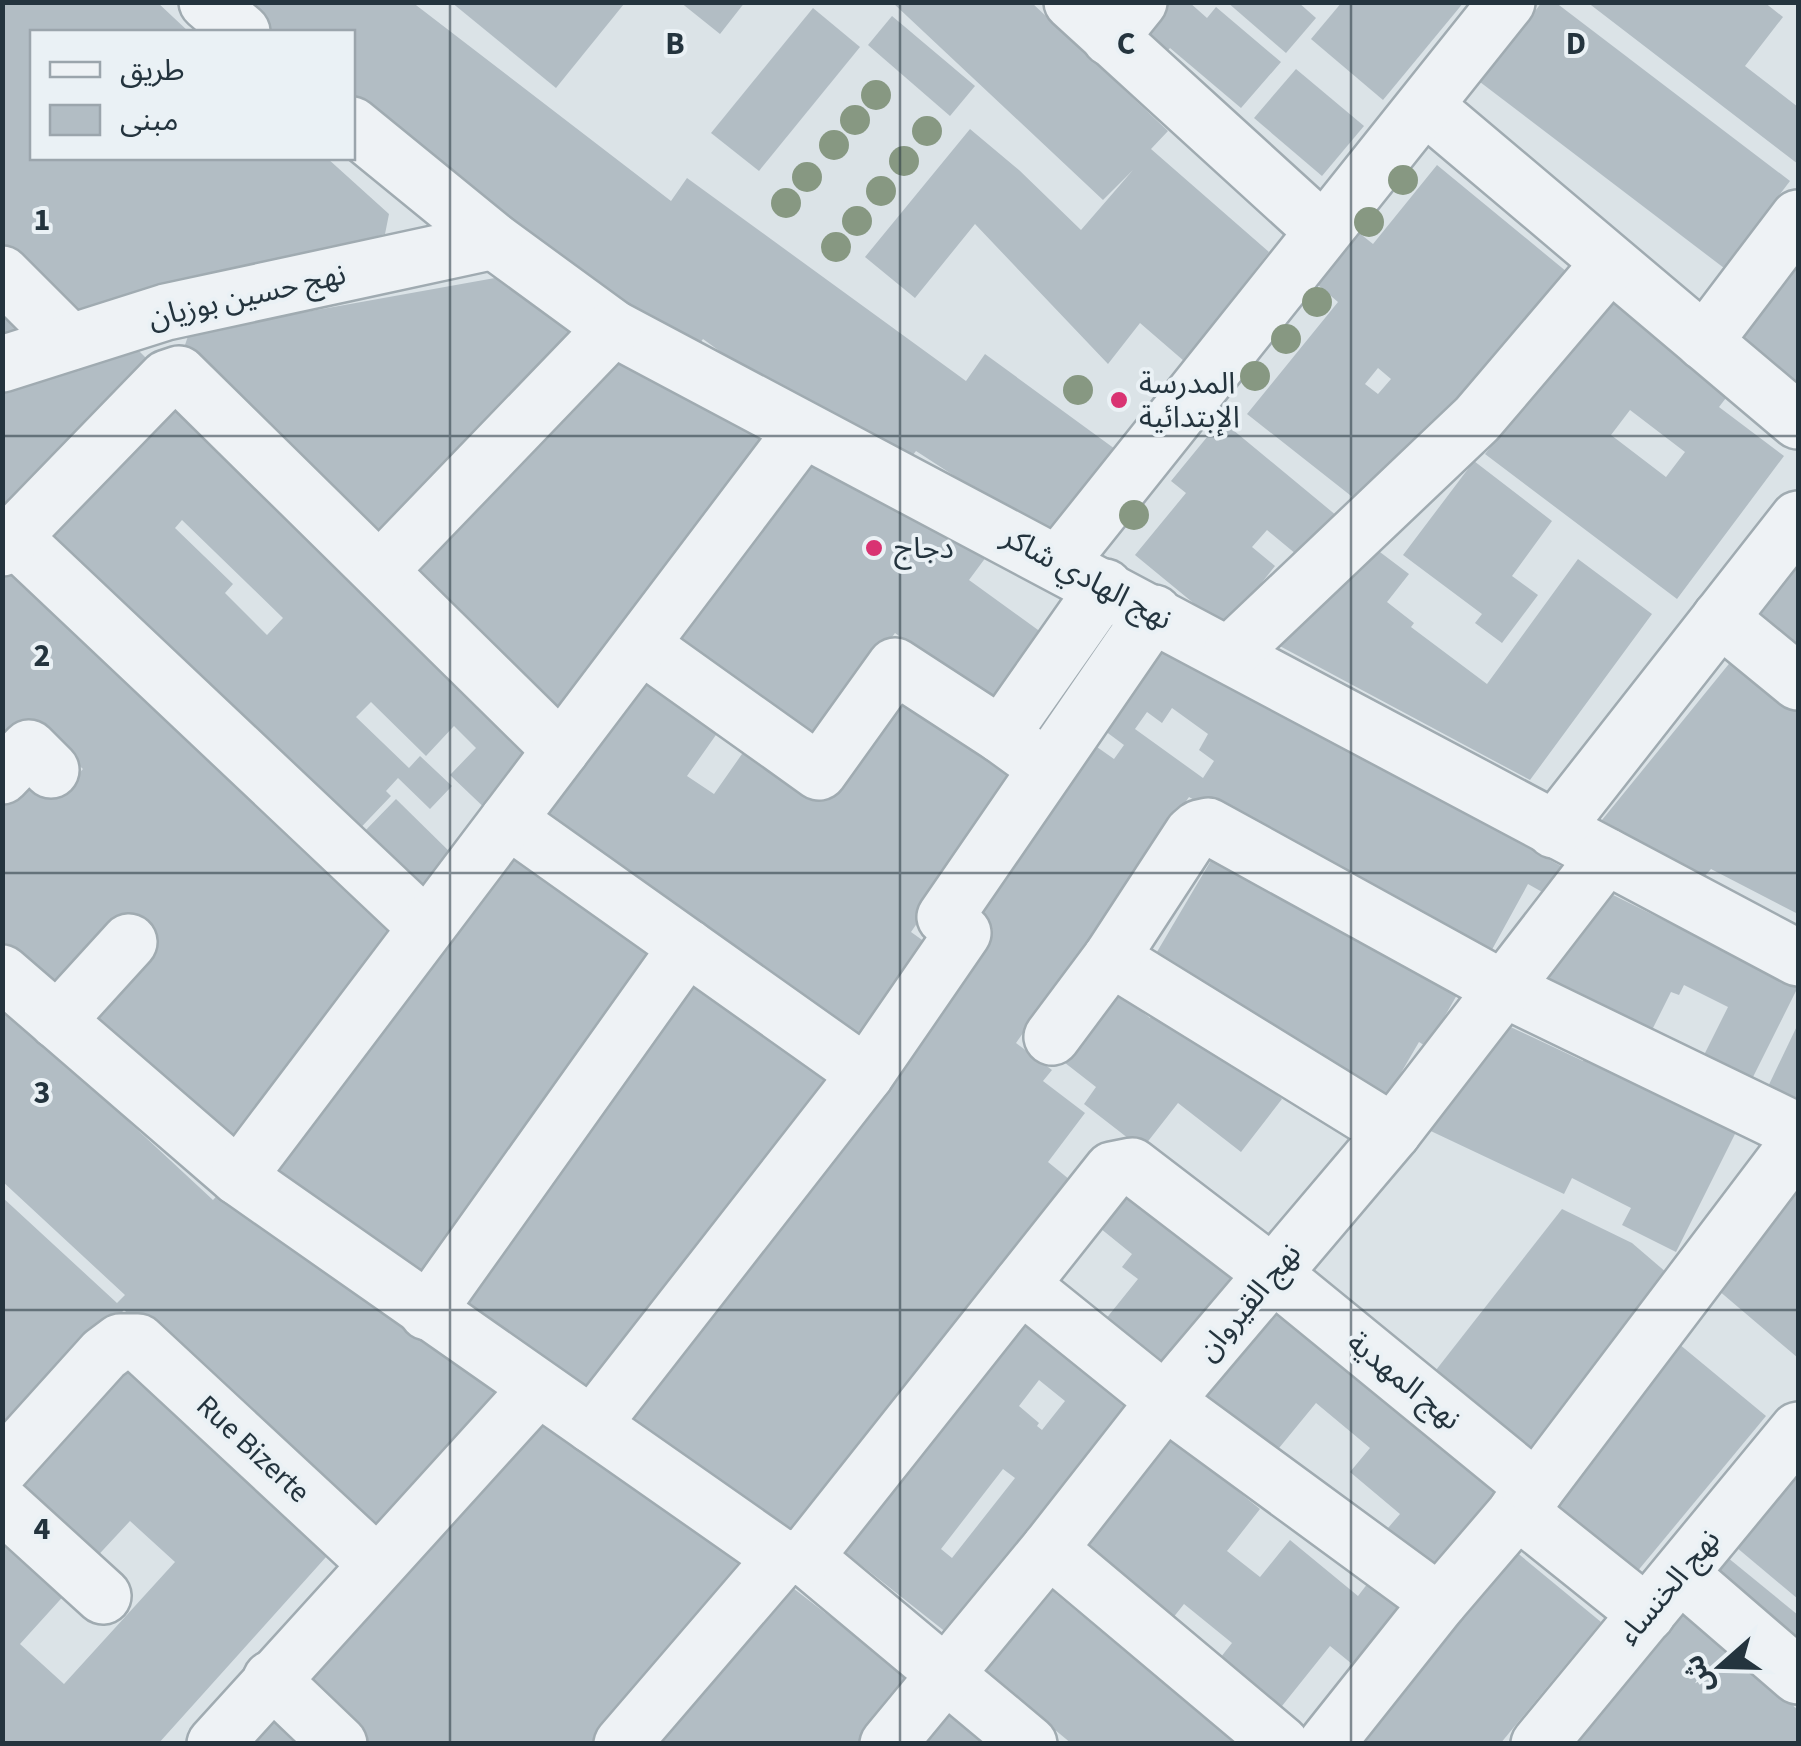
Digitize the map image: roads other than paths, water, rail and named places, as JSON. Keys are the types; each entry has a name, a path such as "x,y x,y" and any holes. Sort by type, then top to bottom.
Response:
{"street":[{"path":"206,2 240,30"},
{"path":"1001,735 1082,575 1323,232 1507,2"},
{"path":"1107,14 1323,232"},
{"path":"1425,106 1798,420"},
{"name":"نهج الهادي شاكر","path":"355,127 494,241 613,328 1798,958"},
{"path":"1704,342 1798,218"},
{"name":"نهج حسين بوزيان","path":"2,364 166,312 494,241"},
{"path":"1230,654 1477,419 1609,264"},
{"path":"2,274 70,342"},
{"path":"166,312 174,374"},
{"path":"380,570 613,328"},
{"path":"426,927 8,543 167,378 179,374 562,750"},
{"path":"238,1177 803,430"},
{"path":"1554,830 1798,520"},
{"path":"592,1425 866,1074 963,933 944,917 1154,613"},
{"path":"1720,618 1798,682"},
{"path":"641,645 819,772 895,666 1047,768"},
{"path":"508,820 866,1074"},
{"path":"1052,1037 1112,958 1192,834 1205,826 1502,988 1788,1127 1796,1138 1794,1148 1527,1500 1439,1602 1326,1744"},
{"name":"نهج القيروان","path":"888,1744 1165,1401 1393,1132 1606,856"},
{"path":"57,1020 128,942"},
{"path":"427,1312 687,947"},
{"path":"1112,958 1393,1132"},
{"path":"3,975 238,1177 592,1425 793,1557 945,1673 1028,1744"},
{"name":"نهج المهدية","path":"1021,1286 1112,1170 1132,1166 1273,1274 1527,1500 1664,1594 1798,1676"},
{"path":"622,1744 793,1557 1021,1286 1165,1401 1439,1602"},
{"name":"Rue Bizerte","path":"2,1467 114,1344 138,1342 376,1562"},
{"path":"215,1744 376,1562 538,1388"},
{"name":"نهج الخنساء","path":"1539,1744 1798,1430"},
{"path":"2,1504 103,1596"},
{"path":"1049,1549 1281,1744"},
{"path":"271,1679 339,1744"}],"place":[{"name":"المدرسة الإبتدائية","path":"1119,400"},
{"name":"دجاج","path":"874,548"}]}
